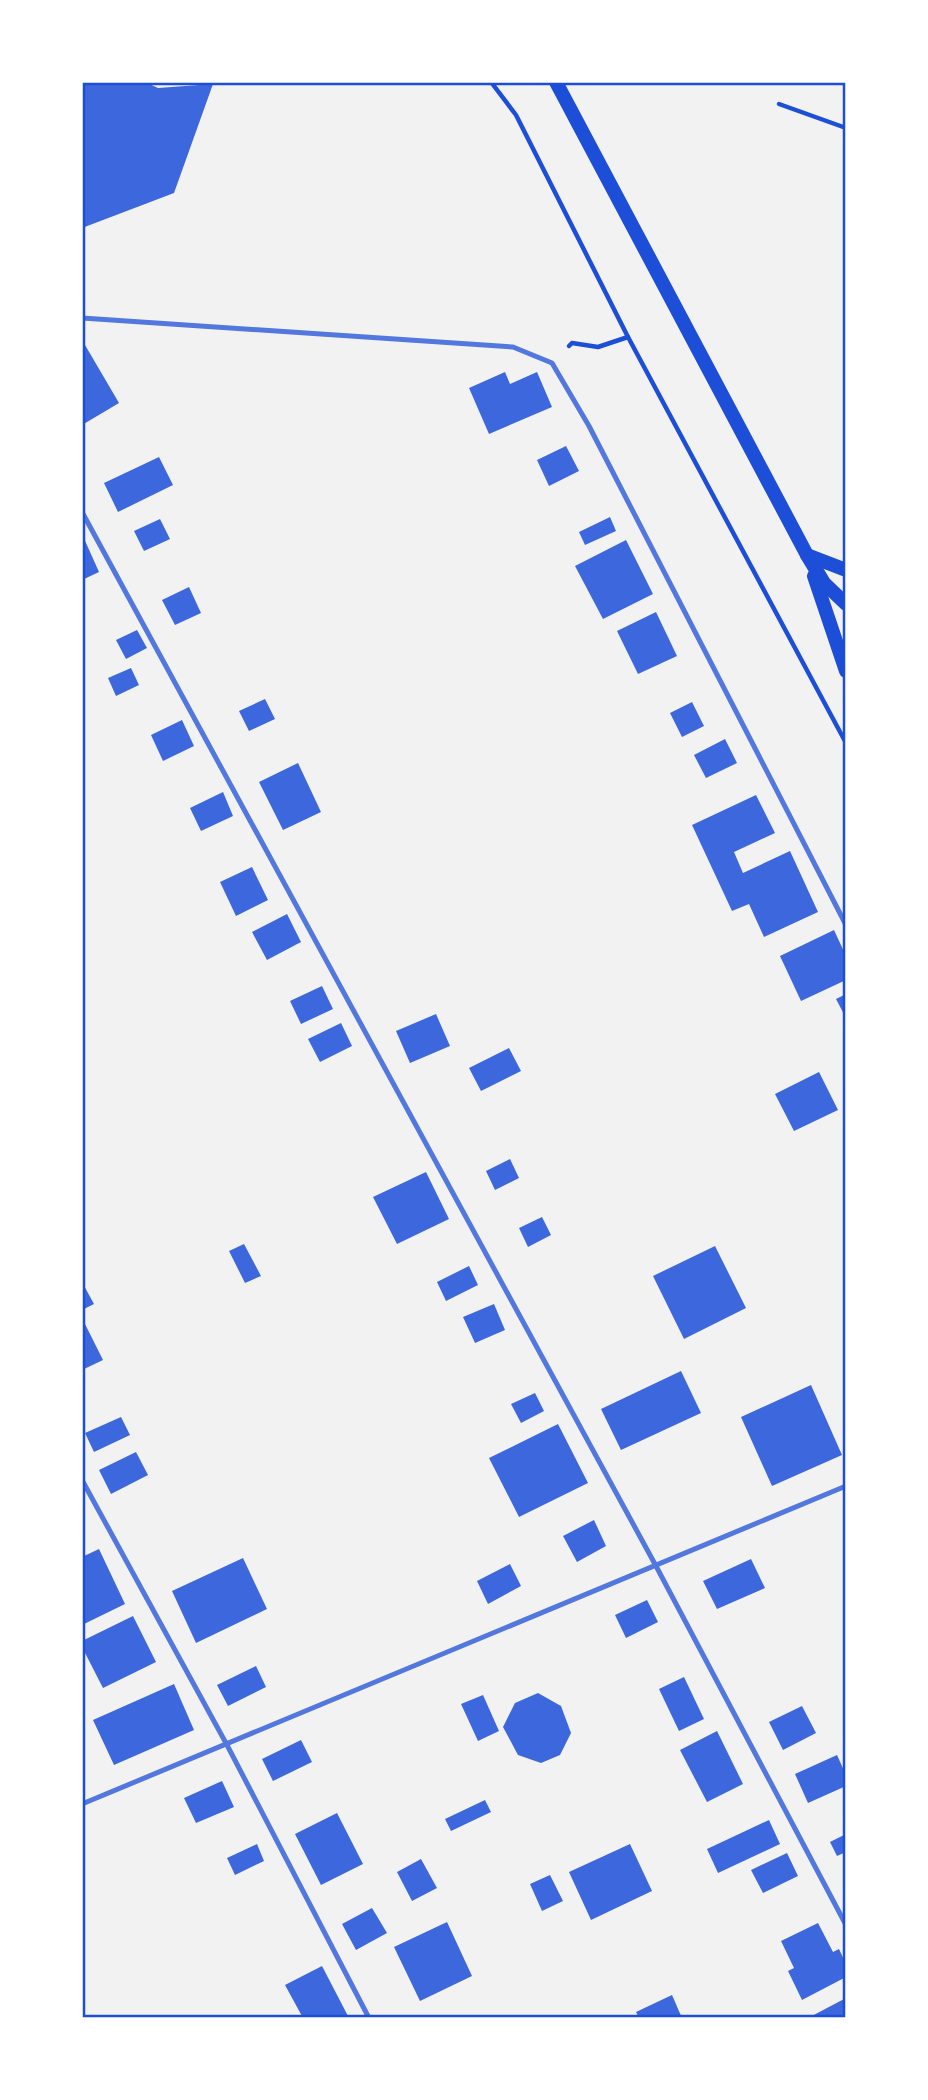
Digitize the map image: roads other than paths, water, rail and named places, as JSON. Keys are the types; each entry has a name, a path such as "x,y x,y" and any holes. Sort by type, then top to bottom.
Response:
{"main road":[{"path":"556,82 807,555 824,583 846,604"},
{"path":"807,555 846,570"},
{"path":"807,555 846,671"}],"lane":[{"path":"82,317 513,347 552,363 601,449 846,925"},
{"path":"82,512 656,1566 846,1925"},
{"path":"82,1480 227,1745 369,2018"},
{"path":"82,1804 846,1486"}]}
